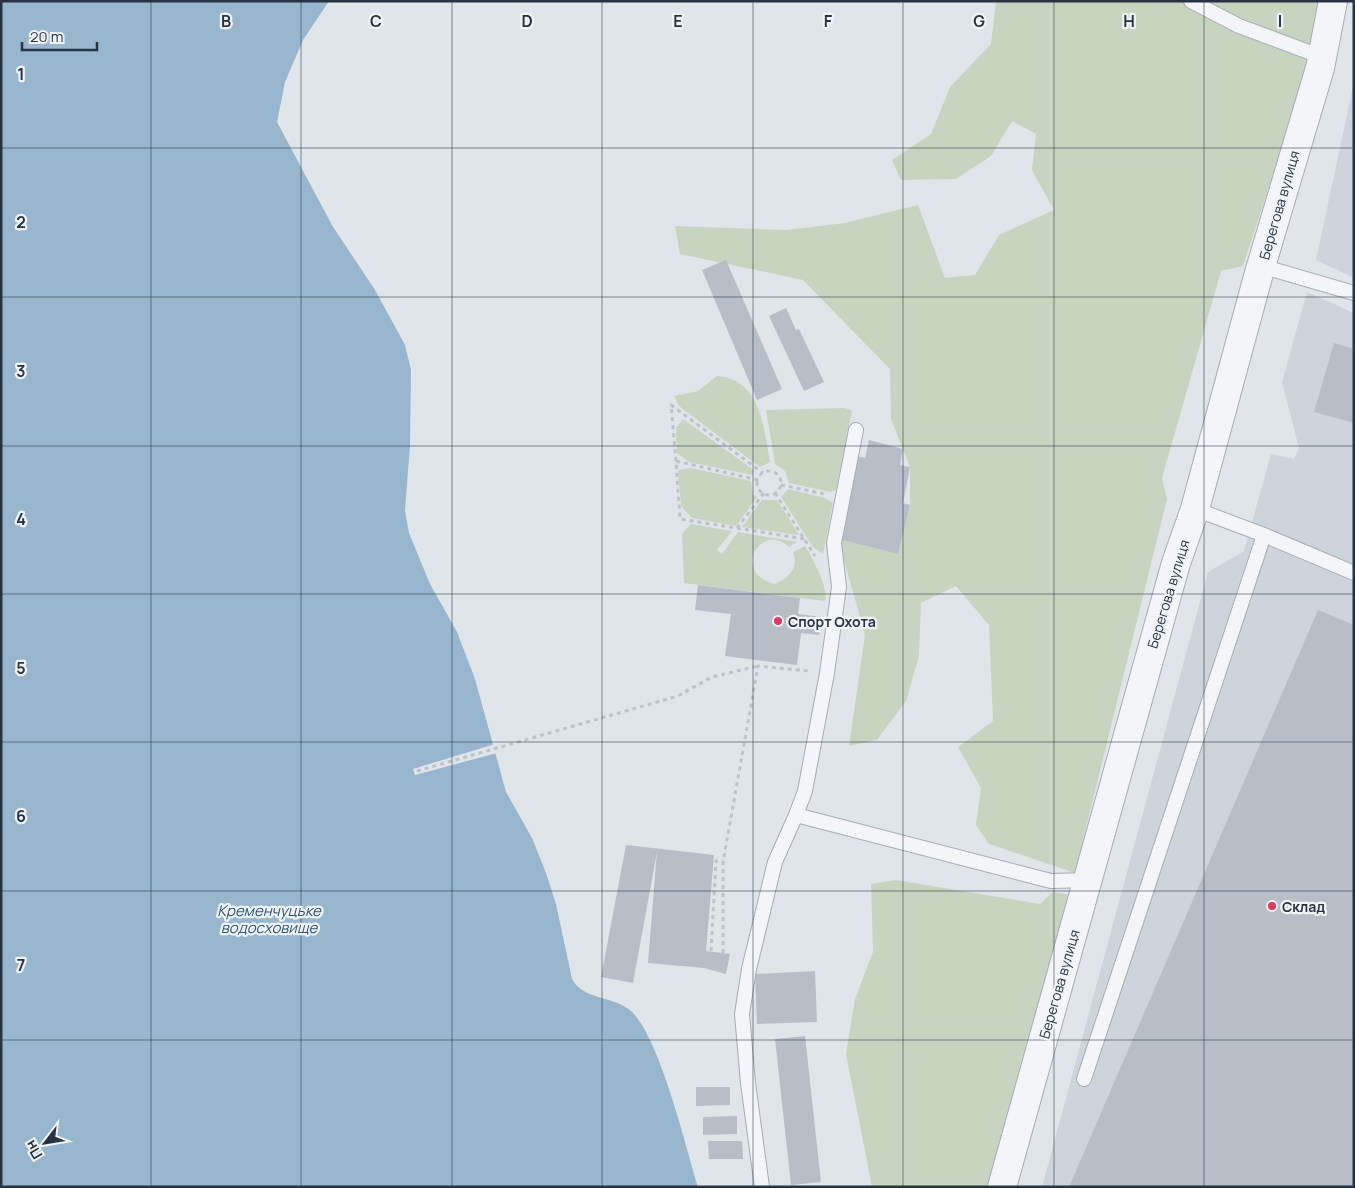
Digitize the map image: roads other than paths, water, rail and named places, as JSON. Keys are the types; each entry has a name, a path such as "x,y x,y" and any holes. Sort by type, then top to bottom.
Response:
{"street":[{"name":"Берегова вулиця","path":"1002,1187 1176,563 1195,509 1261,266 1322,57 1333,1"}],"lane":[{"path":"1191,1 1239,26 1322,57"},
{"path":"1261,266 1354,293"},
{"path":"762,1187 748,1083 742,1014 749,969 775,862 805,791 827,673 839,587 834,543 856,430"},
{"path":"1195,509 1264,535 1354,573"},
{"path":"1084,1079 1264,535"},
{"path":"796,815 1051,882 1088,880"}],"water":[{"name":"Кременчуцьке водосховище","path":"1,1 329,1 303,40 285,82 277,122 333,227 375,290 405,345 411,370 410,445 405,511 409,533 430,584 457,632 475,679 506,792 532,838 546,873 556,904 572,979 577,986 591,995 624,1006 631,1011 641,1024 652,1043 661,1067 679,1120 698,1187 1,1187"}],"place":[{"name":"Спорт Охота","path":"778,621"},
{"name":"Склад","path":"1272,906"}]}
